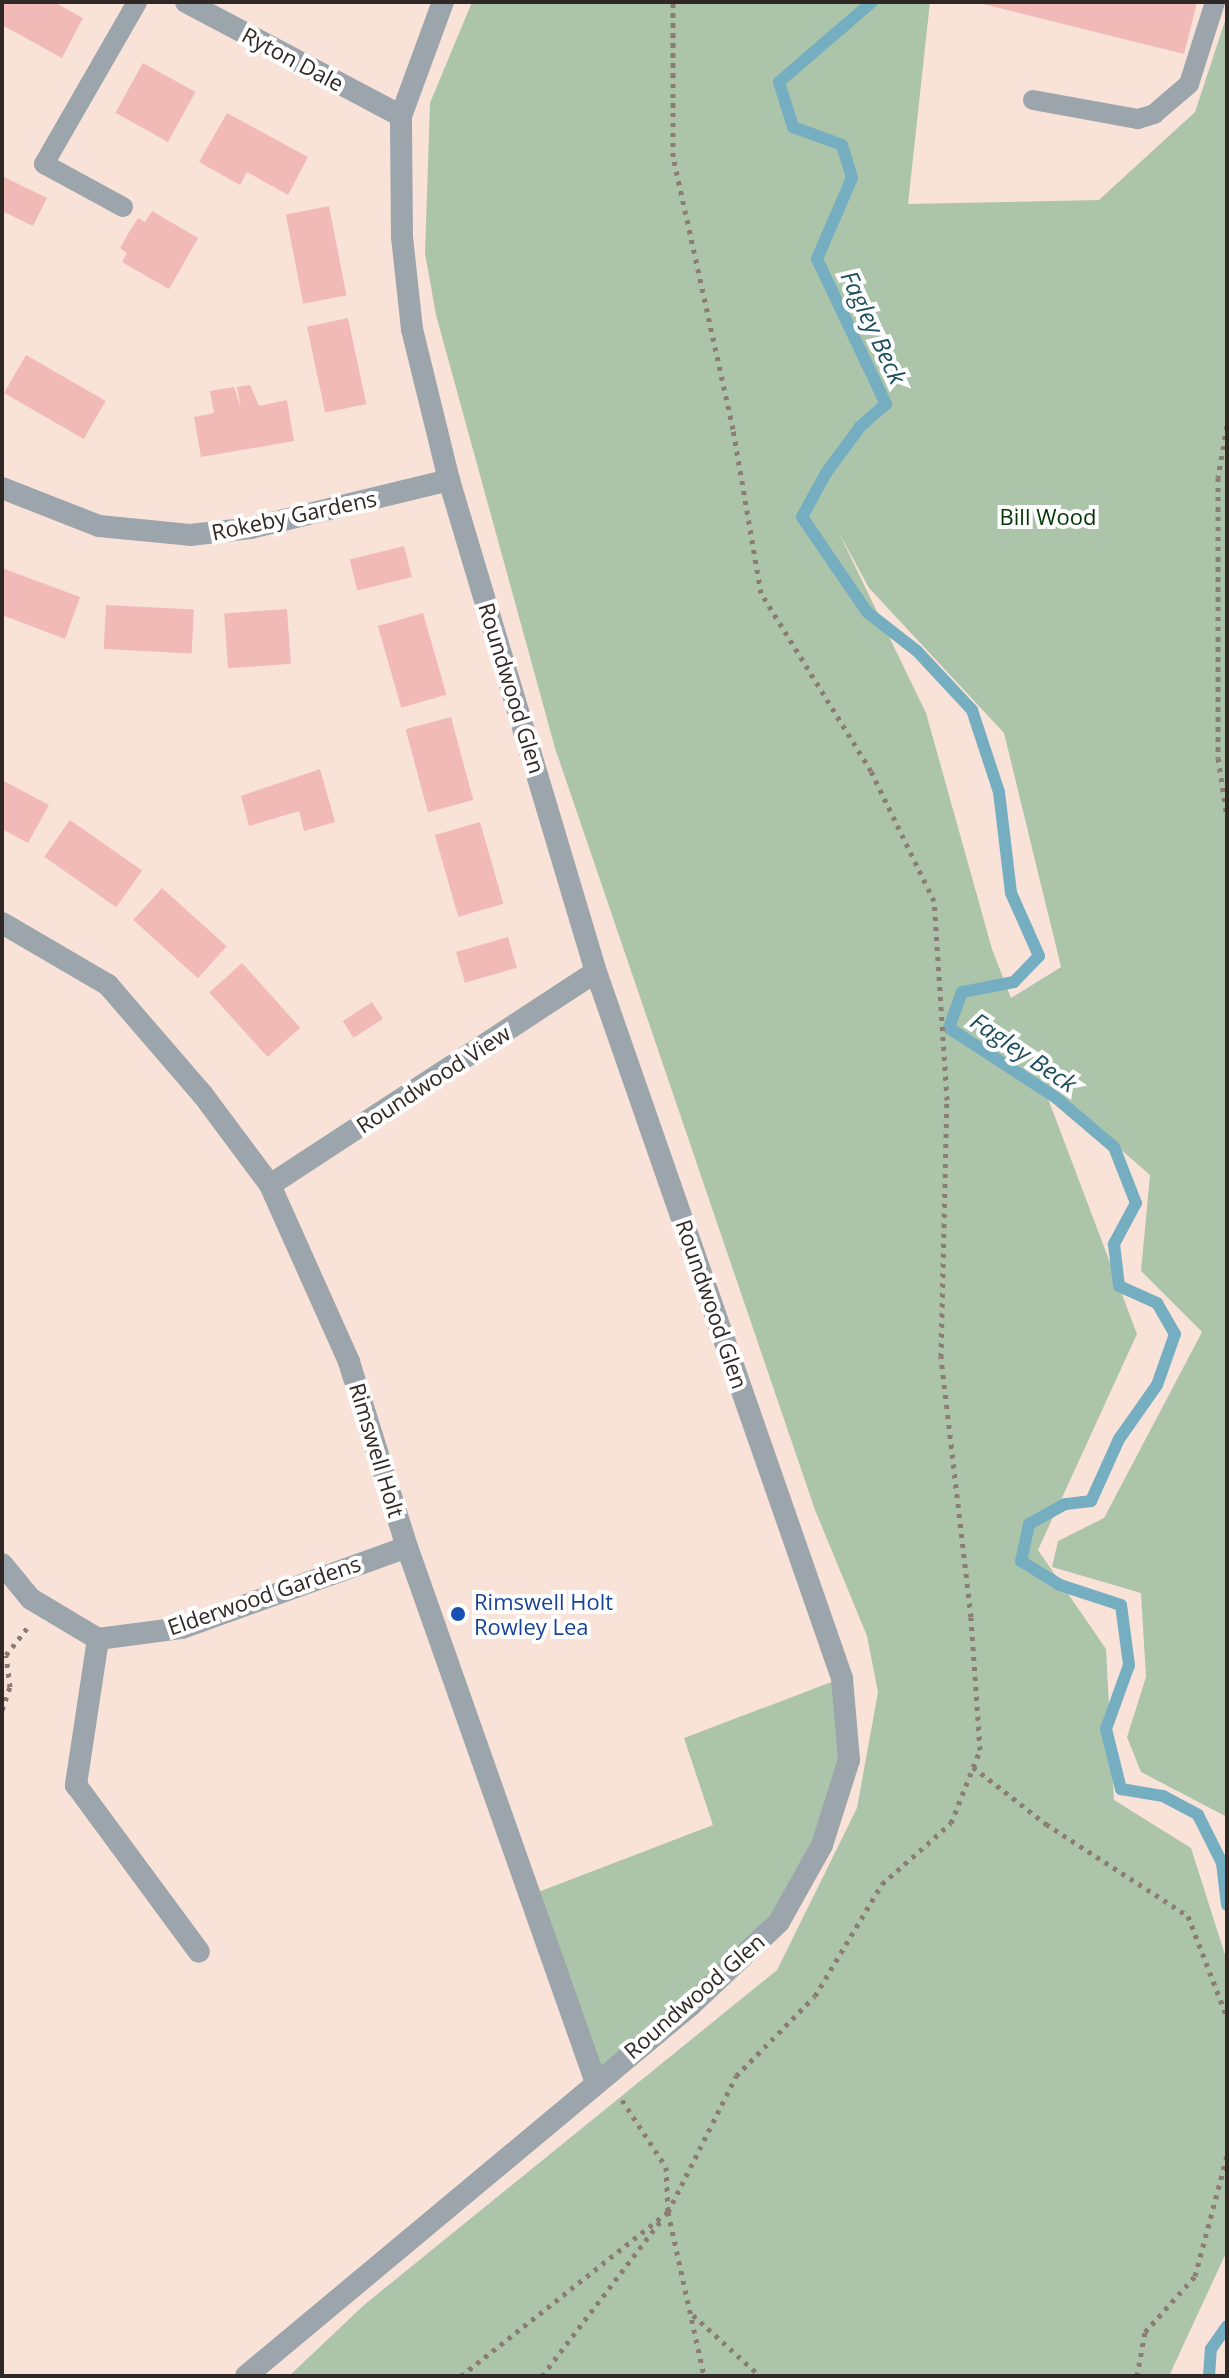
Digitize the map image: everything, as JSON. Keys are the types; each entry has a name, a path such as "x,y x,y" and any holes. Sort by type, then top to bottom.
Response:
{"street":[{"name":"Ryton Dale","path":"186,2 401,116"},
{"name":"Roundwood Glen","path":"246,2376 599,2076 691,2005 779,1922 822,1845 849,1760 842,1678 596,972 449,480 412,329 402,237 401,116 443,2"},
{"name":"Rokeby Gardens","path":"2,488 99,526 190,535 251,528 449,480"},
{"name":"Rimswell Holt","path":"2,923 108,985 203,1095 270,1185 349,1362 407,1547 599,2076"},
{"name":"Roundwood View","path":"270,1185 596,972"},
{"name":"Elderwood Gardens","path":"98,1639 182,1628 407,1547"},
{"path":"2,1564 43,1607 98,1639 76,1785 199,1952"}],"lane":[{"path":"123,207 44,164 137,2"},
{"path":"1033,100 1138,119 1154,114 1189,84 1215,2"}],"path":[{"path":"542,2376 668,2212 736,2076 815,1996 882,1884 951,1823 980,1750 971,1617 941,1357 947,1100 934,901 871,771 761,593 733,429 673,157 673,2"},
{"path":"1227,426 1218,477 1218,758 1227,817"},
{"path":"2,1710 10,1687 6,1655 43,1607"},
{"path":"973,1767 1046,1824 1188,1916 1227,2017"},
{"path":"599,2076 666,2167 668,2212 704,2376"},
{"path":"1137,2376 1145,2332 1195,2276 1227,2156"},
{"path":"461,2376 668,2212"},
{"path":"692,2314 760,2376"}],"green space":[{"name":"Bill Wood","path":"472,2 930,2 908,204 1099,200 1195,112 1227,15 1227,1817 1141,1772 1127,1737 1146,1677 1141,1593 1052,1567 1058,1541 1104,1518 1202,1332 1141,1271 1150,1175 1041,1080 1137,1334 1038,1550 1106,1649 1114,1800 1191,1848 1227,1961 1227,2251 1169,2376 289,2376 364,2305 777,1970 857,1808 878,1692 867,1636 815,1510 555,748 436,315 425,253 430,103","holes":["839,533 869,588 1004,733 1061,967 1011,998 992,949 926,713"]},
{"path":"842,1678 849,1760 779,1922 595,2080 533,1894 713,1825 684,1738"}],"building":[{"path":"2,2 54,2 83,18 62,58 2,25"},
{"path":"975,2 1197,2 1184,54"},
{"path":"143,63 195,92 168,142 115,113"},
{"path":"227,113 308,157 288,195 247,172 240,185 199,162"},
{"path":"2,176 47,198 33,226 2,211"},
{"path":"329,206 346,295 303,304 286,214"},
{"path":"152,211 198,238 169,289 122,262 127,253 120,248 129,232 138,218 145,222"},
{"path":"348,318 366,404 325,413 307,327"},
{"path":"26,355 106,401 84,439 4,393"},
{"path":"250,385 259,406 287,400 294,441 201,457 194,417 214,413 210,391 234,387 241,409 237,387"},
{"path":"404,546 412,577 357,591 350,560"},
{"path":"2,568 80,597 65,639 2,615"},
{"path":"106,605 194,610 192,654 104,649"},
{"path":"287,609 291,664 228,668 224,613"},
{"path":"423,613 446,695 401,708 378,626"},
{"path":"451,717 473,800 428,812 406,729"},
{"path":"320,769 335,822 304,831 299,811 249,826 241,796"},
{"path":"2,780 49,805 28,843 2,829"},
{"path":"70,820 142,870 116,907 44,857"},
{"path":"480,822 503,904 458,917 435,835"},
{"path":"162,888 227,946 198,978 133,920"},
{"path":"508,937 517,968 465,983 456,952"},
{"path":"242,963 300,1028 268,1057 209,992"},
{"path":"372,1002 383,1019 354,1038 343,1021"}],"waterway":[{"name":"Fagley Beck","path":"872,2 779,82 793,127 842,145 852,178 817,259 886,404 860,427 826,473 802,517 867,612 917,651 972,710 999,792 1011,893 1039,956 1014,982 962,992 949,1028 1055,1097 1114,1147 1136,1203 1114,1244 1119,1286 1157,1303 1175,1334 1157,1385 1119,1439 1091,1501 1065,1504 1029,1524 1021,1561 1060,1585 1121,1605 1129,1665 1106,1729 1121,1789 1163,1796 1198,1815 1222,1863 1227,1905"},
{"name":"Fagley Beck","path":"1209,2376 1211,2349 1227,2326"}],"place":[{"name":"Rimswell Holt Rowley Lea","path":"458,1614"}]}
